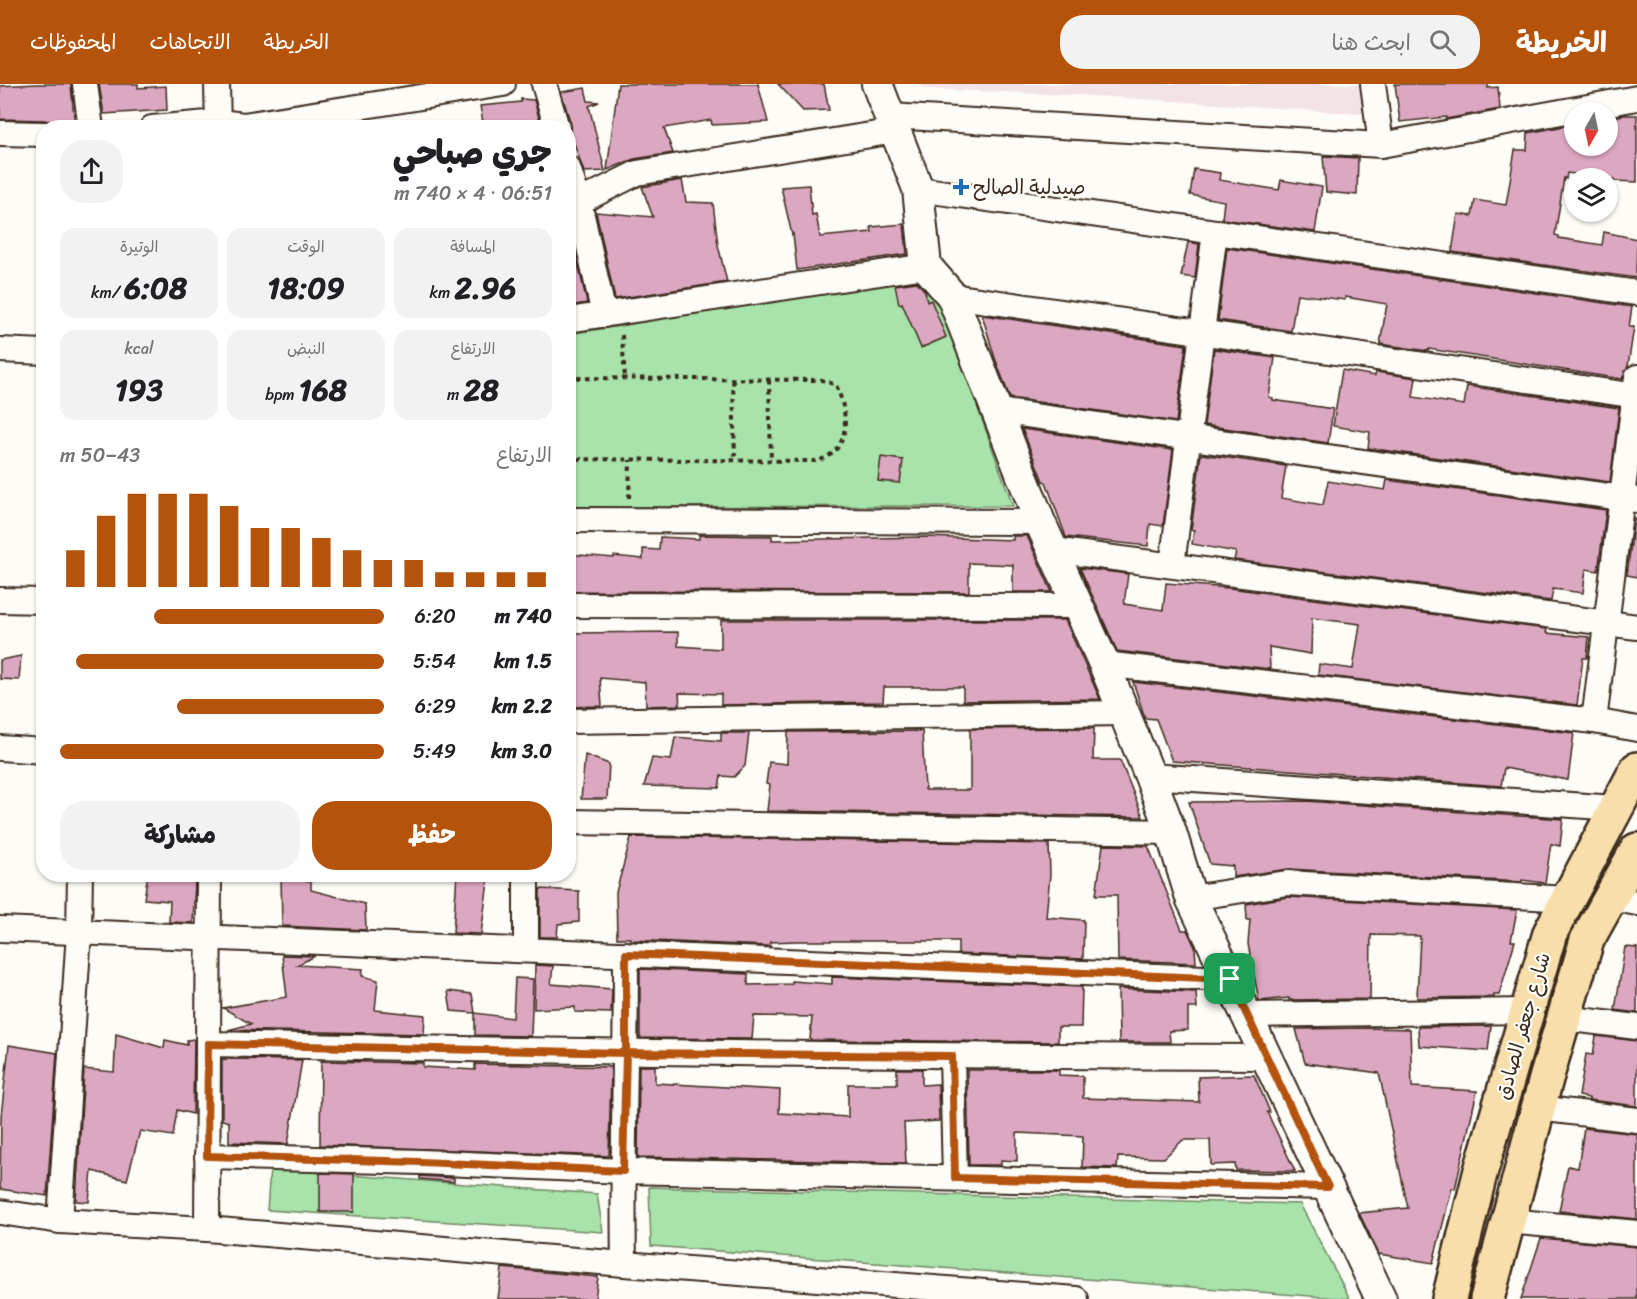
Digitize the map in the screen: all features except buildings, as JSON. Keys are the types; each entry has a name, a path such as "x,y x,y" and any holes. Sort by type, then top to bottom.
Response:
{"main road":[{"name":"شارع جعفر الصادق","path":"1449,1299 1480,1174 1550,933 1637,769"},
{"name":"شارع جعفر الصادق","path":"1487,1299 1538,1108 1587,940 1624,900 1637,850"}],"street":[{"path":"85,84 90,120"},
{"path":"218,84 218,120"},
{"path":"276,120 503,84"},
{"path":"544,84 555,120"},
{"path":"877,84 918,189 926,266 952,296 1040,522 1104,664 1150,776 1171,832 1191,898 1381,1299"},
{"path":"1373,84 1381,145"},
{"path":"576,202 638,173 892,124 1381,145 1637,98"},
{"path":"0,132 36,134"},
{"path":"918,189 1637,293"},
{"path":"576,209 612,314"},
{"path":"1172,566 1200,332 1215,232"},
{"path":"576,319 926,266"},
{"path":"952,296 1200,332 1636,389 1629,499 1606,623 1594,721"},
{"path":"0,350 36,352"},
{"path":"997,411 1629,499"},
{"path":"576,520 1040,522"},
{"path":"1053,550 1637,627"},
{"path":"0,600 36,601"},
{"path":"576,605 1077,606"},
{"path":"1104,664 1594,721 1637,729"},
{"path":"576,721 1124,713"},
{"path":"0,748 36,750"},
{"path":"1150,776 1616,808"},
{"path":"576,822 1171,832"},
{"path":"60,1221 79,932 80,882"},
{"path":"207,1229 209,882"},
{"path":"526,882 526,950"},
{"path":"1191,898 1287,883 1568,899"},
{"path":"0,929 1230,979"},
{"path":"624,1264 626,954"},
{"path":"1246,1015 1527,1011"},
{"path":"1564,1018 1637,1027"},
{"path":"208,1044 626,1053 1266,1057"},
{"path":"952,1056 955,1178"},
{"path":"1538,1108 1637,1120"},
{"path":"207,1156 623,1171 1328,1187"},
{"path":"0,1212 60,1221 207,1229 1076,1299"},
{"path":"1508,1221 1637,1233"}],"path":[{"path":"612,314 625,379"},
{"path":"576,378 822,380 836,385 843,402 845,424 842,443 830,457 817,461 576,459"},
{"path":"733,380 735,460"},
{"path":"770,380 771,461"},
{"path":"629,521 630,460"}],"shaded area":[{"path":"917,84 1363,84 1368,114 1097,96 927,89"}],"green space":[{"path":"927,266 1013,506 576,507 576,333"},
{"path":"270,1169 597,1194 603,1232 267,1210"},
{"path":"649,1187 1300,1204 1350,1299 651,1246"}],"place":[{"name":"صيدلية الصالح","path":"961,187"}],"route":[{"path":"1230,979 626,954 626,1053 623,1171 207,1156 208,1044 626,1053 952,1056 955,1178 1328,1187 1230,979"}]}
